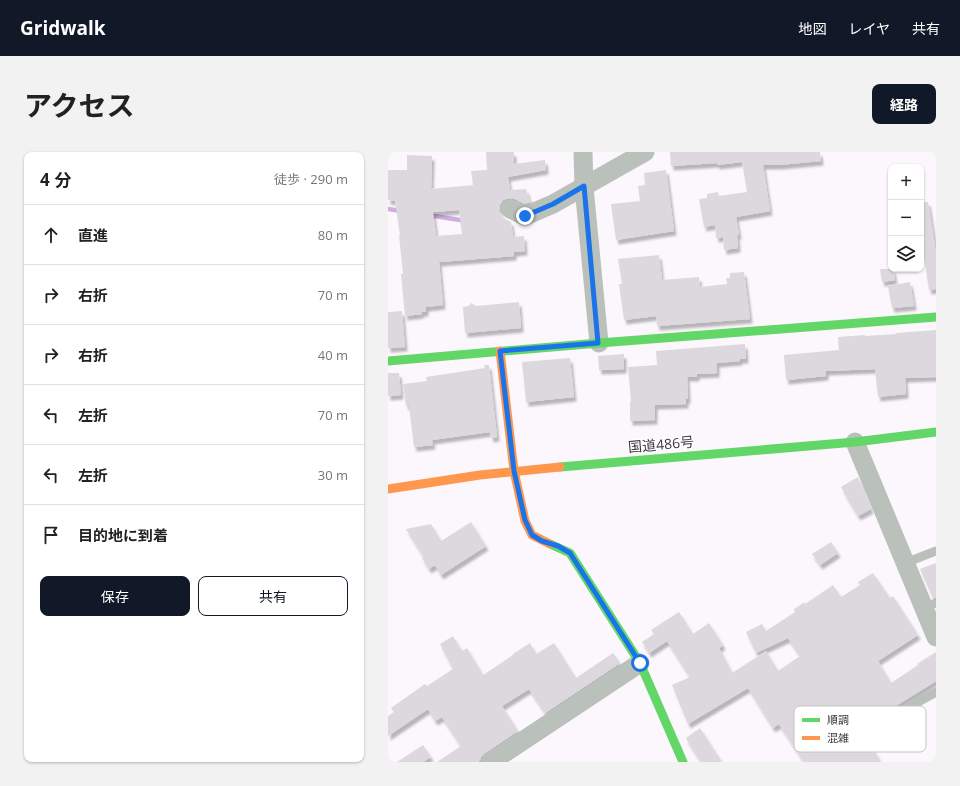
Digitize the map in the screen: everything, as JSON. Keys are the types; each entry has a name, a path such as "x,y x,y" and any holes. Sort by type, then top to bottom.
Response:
{"main road":[{"path":"388,361 598,343 936,318"},
{"path":"500,351 514,471 525,520 532,535 570,553 640,663 683,762"},
{"name":"国道486号","path":"388,489 514,471 855,442 936,432"}],"street":[{"path":"583,152 598,343"},
{"path":"518,212 553,204 584,179 645,152"},
{"path":"855,442 905,563 930,605 936,637"},
{"path":"491,762 640,663"}],"lane":[{"path":"905,563 936,551"},
{"path":"911,706 936,692"}],"building":[{"path":"486,152 514,152 514,164 545,160 546,170 508,177 510,190 526,189 530,202 525,204 509,198 503,200 500,205 499,210 501,215 511,222 513,237 524,236 525,251 514,252 514,256 439,262 443,305 426,307 426,312 421,312 422,314 405,316 401,274 403,274 400,235 395,201 388,200 388,170 407,170 407,155 432,156 431,189 473,185 471,171 487,170","holes":["459,210 462,234 436,236 433,212"]},
{"path":"670,152 820,152 821,161 763,165 770,211 736,217 739,235 737,235 738,248 724,250 723,237 716,238 715,225 704,227 699,199 707,198 707,194 718,192 719,196 747,192 742,162 717,165 717,163 671,166"},
{"path":"666,170 674,231 616,240 611,204 640,201 638,186 645,185 644,173"},
{"path":"924,202 928,202 936,253 936,289 929,290 924,258"},
{"path":"659,255 662,280 699,277 700,287 727,284 726,278 730,278 730,273 744,272 750,319 657,326 656,316 624,320 619,284 622,284 618,259"},
{"path":"880,269 888,269 888,272 894,272 895,280 882,282"},
{"path":"910,282 914,306 892,308 888,286"},
{"path":"519,302 521,328 465,333 463,307 469,306 471,303 476,306"},
{"path":"402,311 405,347 388,348 388,312"},
{"path":"936,330 936,377 905,378 906,394 878,397 875,369 826,371 826,376 786,380 784,355 839,350 838,337"},
{"path":"745,344 746,359 717,363 717,373 697,374 697,377 687,377 688,399 686,399 686,404 655,405 655,420 630,421 631,402 628,367 657,365 656,351"},
{"path":"624,354 624,369 599,370 598,356"},
{"path":"570,358 574,397 526,402 522,362"},
{"path":"484,365 489,365 497,437 491,438 490,432 432,440 433,445 414,447 409,406 406,406 403,384 427,381 426,377 485,368"},
{"path":"388,373 399,373 401,395 388,396"},
{"path":"858,477 871,509 858,516 841,487"},
{"path":"471,522 486,546 441,575 435,565 429,569 422,558 424,557 406,529 431,524 441,541"},
{"path":"831,542 838,553 820,565 812,554"},
{"path":"936,563 936,597 933,598 920,569"},
{"path":"873,573 890,598 893,596 918,635 878,661 891,683 936,652 936,681 896,706 794,706 794,747 779,724 773,728 748,688 688,724 672,685 690,677 667,641 649,653 642,642 654,634 651,630 679,612 693,634 709,623 723,645 719,648 732,673 766,651 778,671 800,656 788,638 756,653 746,632 762,624 766,631 795,612 794,609 805,602 805,604 833,585 841,597 860,585 858,582"},
{"path":"453,636 462,651 467,648 483,675 530,643 536,654 554,643 576,678 613,653 620,663 545,713 529,689 502,706 518,731 485,753 478,762 437,762 461,746 442,717 435,721 428,709 388,736 388,716 394,712 391,708 425,684 427,686 453,669 440,644"},
{"path":"700,728 722,762 701,762 688,742 686,738"},
{"path":"423,745 431,757 423,762 397,762"},
{"path":"797,752 875,752 881,762 803,762"}],"waterway":[{"path":"388,209 401,211"},
{"path":"428,215 466,221"}],"traffic: fast":[{"path":"388,361 936,317"},
{"path":"560,467 855,442 936,432"},
{"path":"550,544 570,553 640,663 683,762"}],"traffic: slow":[{"path":"500,351 514,471 525,521 532,535 550,544"},
{"path":"388,489 480,475 560,467"}],"route":[{"path":"525,216 553,204 584,186 598,343 500,351 514,471 525,520 532,535 570,553 640,663"}]}
